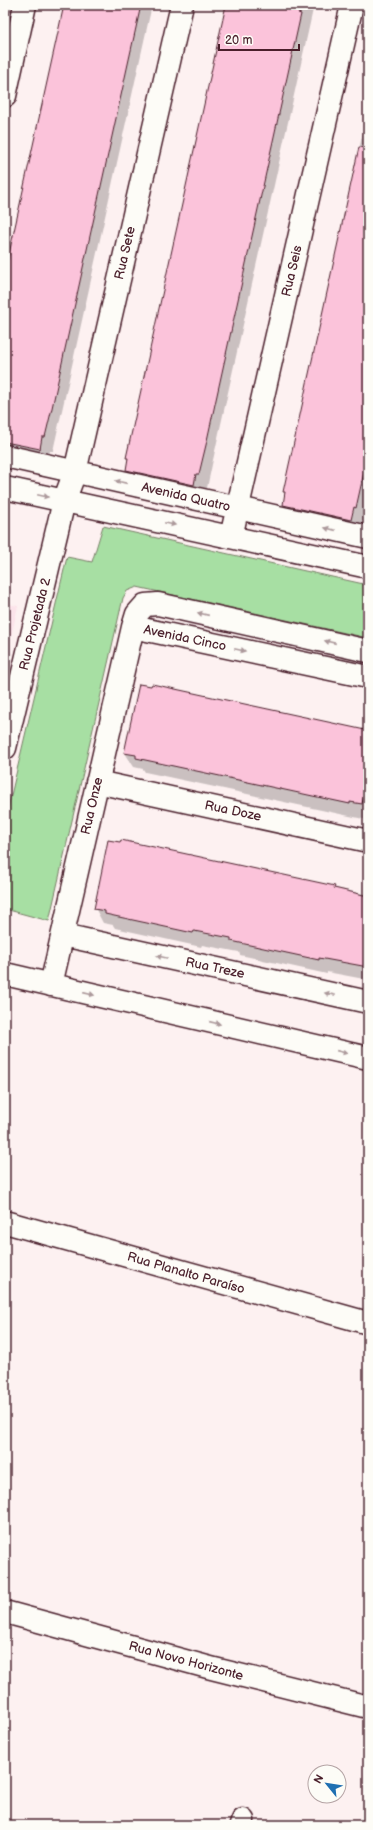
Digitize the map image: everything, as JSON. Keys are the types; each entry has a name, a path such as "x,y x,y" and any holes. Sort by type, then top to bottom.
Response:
{"street":[{"path":"5,96 25,5"},
{"name":"Rua Sete","path":"64,501 75,472 182,5"},
{"name":"Rua Seis","path":"231,537 352,5"},
{"name":"Avenida Quatro","path":"5,456 368,537"},
{"path":"5,488 368,567"},
{"name":"Rua Projetada 2","path":"5,748 64,501"},
{"name":"Avenida Cinco","path":"368,651 158,604 145,605 137,614 133,627 368,677"},
{"name":"Rua Onze","path":"51,985 133,627"},
{"name":"Rua Doze","path":"98,782 368,840"},
{"name":"Rua Treze","path":"63,935 368,1002"},
{"path":"5,974 368,1058"},
{"name":"Rua Planalto Paraíso","path":"5,1222 368,1323"},
{"name":"Rua Novo Horizonte","path":"5,1612 211,1668 368,1707"}],"shaded area":[{"path":"5,603 18,606 5,665"}],"green space":[{"path":"103,526 368,585 368,638 137,587 127,591 123,598 49,921 5,909 5,821 67,557 92,562"}],"building":[{"path":"64,5 141,5 52,408 45,437 42,437 40,449 5,442 5,272"},
{"path":"226,5 300,5 298,13 301,14 206,445 199,474 196,474 194,485 126,470 128,458 126,458"},
{"path":"359,147 368,148 368,454 356,508 354,507 351,520 283,505 285,492 283,492"},
{"path":"139,684 151,686 152,684 365,730 365,733 368,734 368,776 362,804 350,802 350,804 136,758 136,755 124,753"},
{"path":"108,840 120,842 121,840 168,850 335,886 334,888 368,896 368,967 319,958 319,960 231,941 231,938 194,931 193,933 105,914 105,911 94,909"}]}
